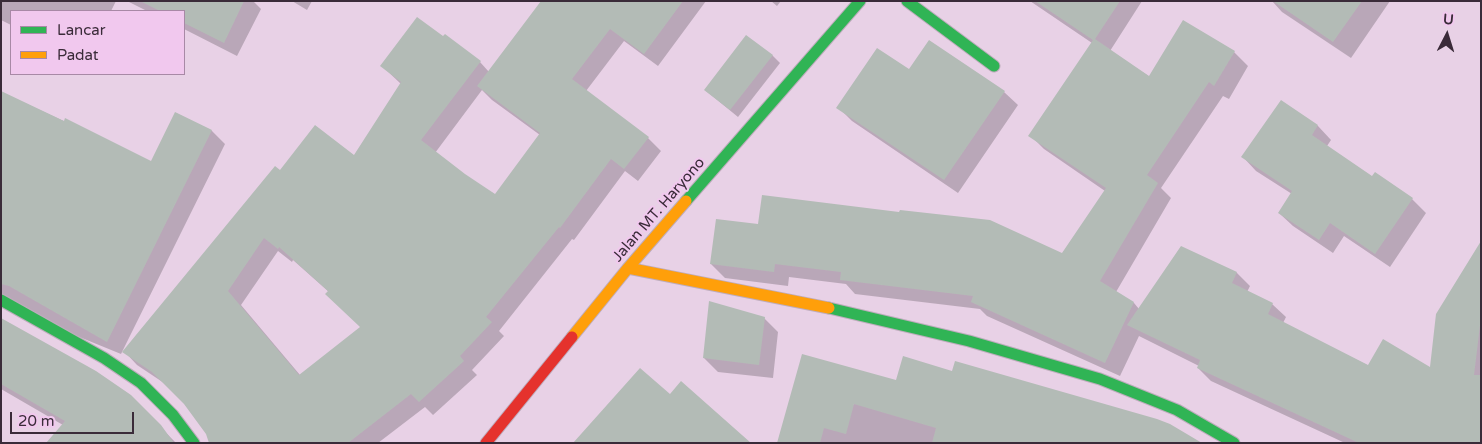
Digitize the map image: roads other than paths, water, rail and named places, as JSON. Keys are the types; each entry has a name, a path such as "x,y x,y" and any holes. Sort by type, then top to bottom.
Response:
{"street":[{"name":"Jalan MT. Haryono","path":"486,443 628,268 860,1"},
{"path":"907,1 994,66"},
{"path":"628,268 822,306 969,341 1100,379 1177,410 1234,443"},
{"path":"1,300 104,358 141,383 173,415 194,443"}]}
